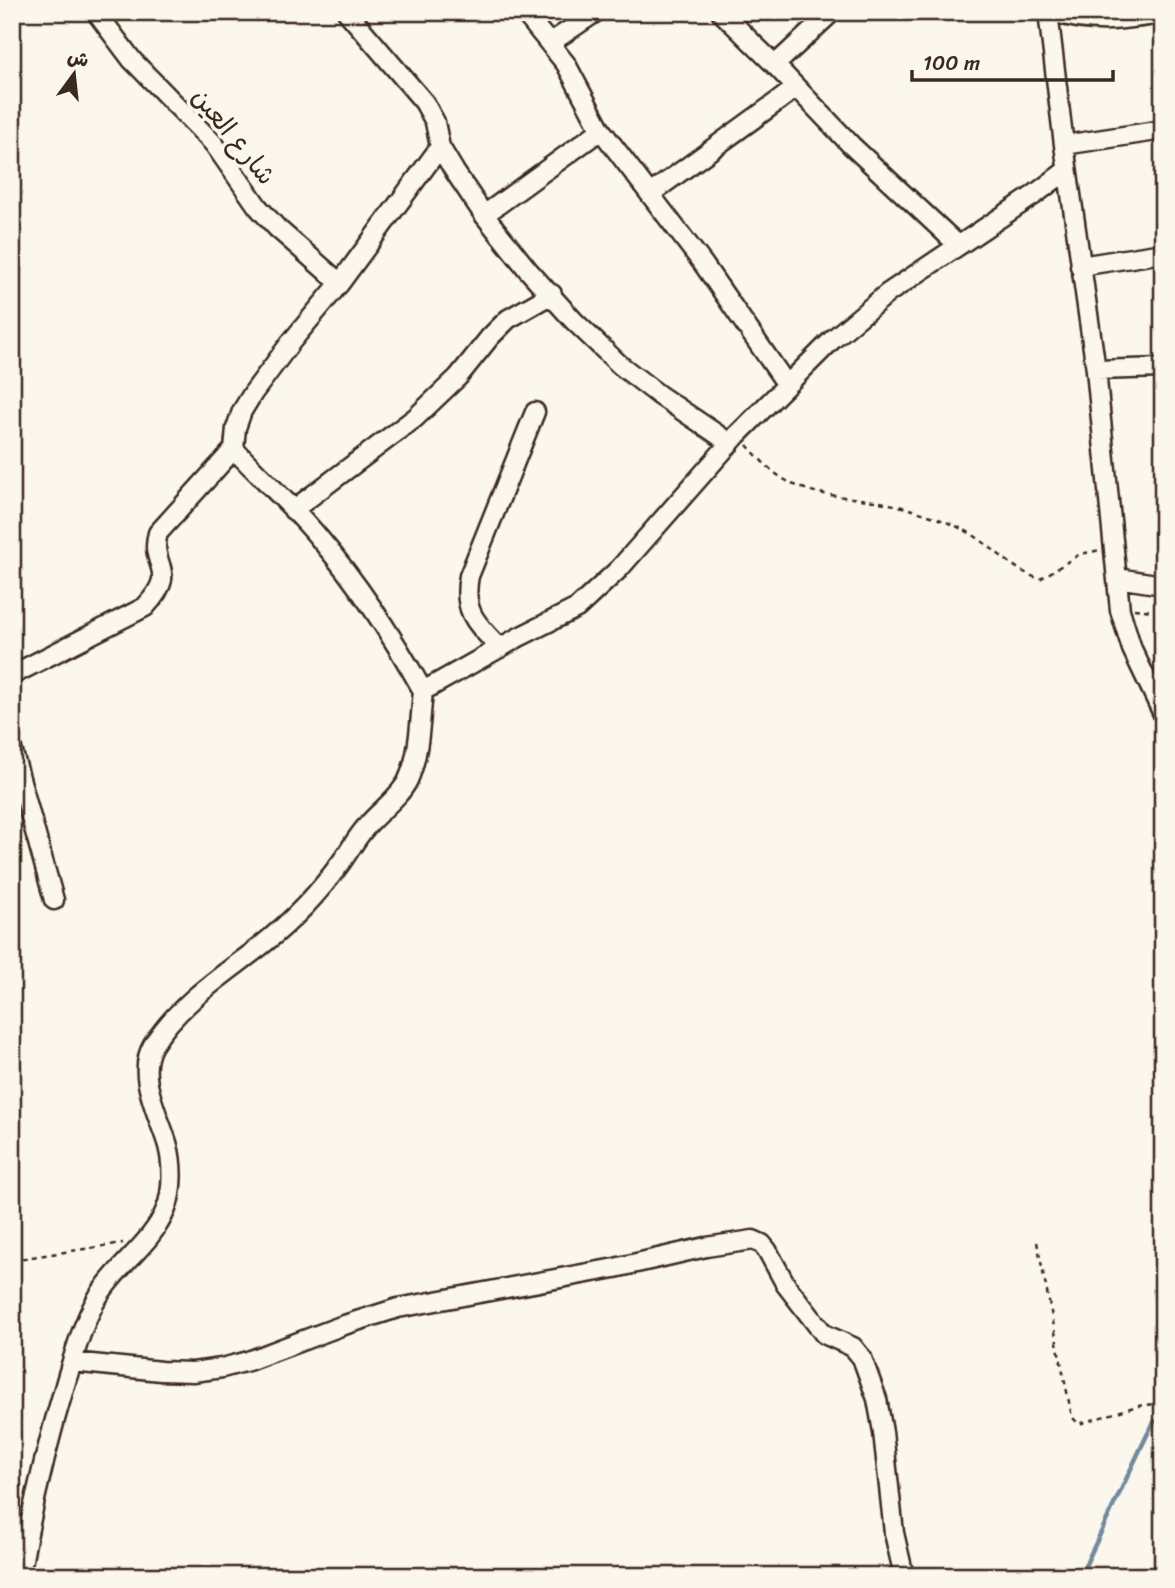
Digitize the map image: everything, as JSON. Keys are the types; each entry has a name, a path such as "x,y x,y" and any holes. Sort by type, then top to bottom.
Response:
{"street":[{"name":"شارع العين","path":"96,12 132,60 214,144 258,207 304,253 340,283"},
{"path":"347,12 424,102 435,122 440,147 484,215 574,321 620,365 659,395 734,439"},
{"path":"524,12 566,64 601,130 704,265 787,385"},
{"path":"550,43 596,12"},
{"path":"721,12 852,146 958,245"},
{"path":"775,65 832,12"},
{"path":"1163,14 1140,15 1121,21 1100,21 1075,19 1050,12 1067,170 1096,370 1121,610 1132,649 1163,714"},
{"path":"650,194 796,88"},
{"path":"484,215 601,130"},
{"path":"1064,145 1163,131"},
{"path":"12,675 145,607 157,594 162,585 163,571 154,544 158,533 234,449 236,428 253,393 340,283 440,147"},
{"path":"423,691 578,608 599,589 734,439 832,340 888,293 1067,170"},
{"path":"1080,266 1163,253"},
{"path":"293,510 415,418 457,377 508,319 552,294"},
{"path":"1096,370 1163,368"},
{"path":"500,648 476,623 468,608 466,593 469,576 535,412"},
{"path":"20,1576 45,1460 81,1332 99,1295 147,1239 166,1209 171,1185 169,1149 153,1101 147,1071 151,1048 168,1024 227,970 263,944 288,921 341,863 364,829 402,788 413,764 423,691 389,632 319,537 234,449"},
{"path":"1118,578 1163,585"},
{"path":"12,749 54,900"},
{"path":"72,1362 161,1371 193,1372 222,1368 398,1308 753,1240 767,1250 786,1285 824,1334 853,1347 862,1358 877,1399 894,1533 904,1576"}],"path":[{"path":"734,439 783,479 822,494 873,500 918,510 964,530 1024,574 1040,579 1080,554 1115,548"},
{"path":"1121,610 1163,612"},
{"path":"12,1260 147,1239"},
{"path":"1037,1242 1072,1417 1079,1424 1137,1406 1163,1402"}],"waterway":[{"path":"1078,1576 1147,1435 1154,1422 1163,1418"}]}
